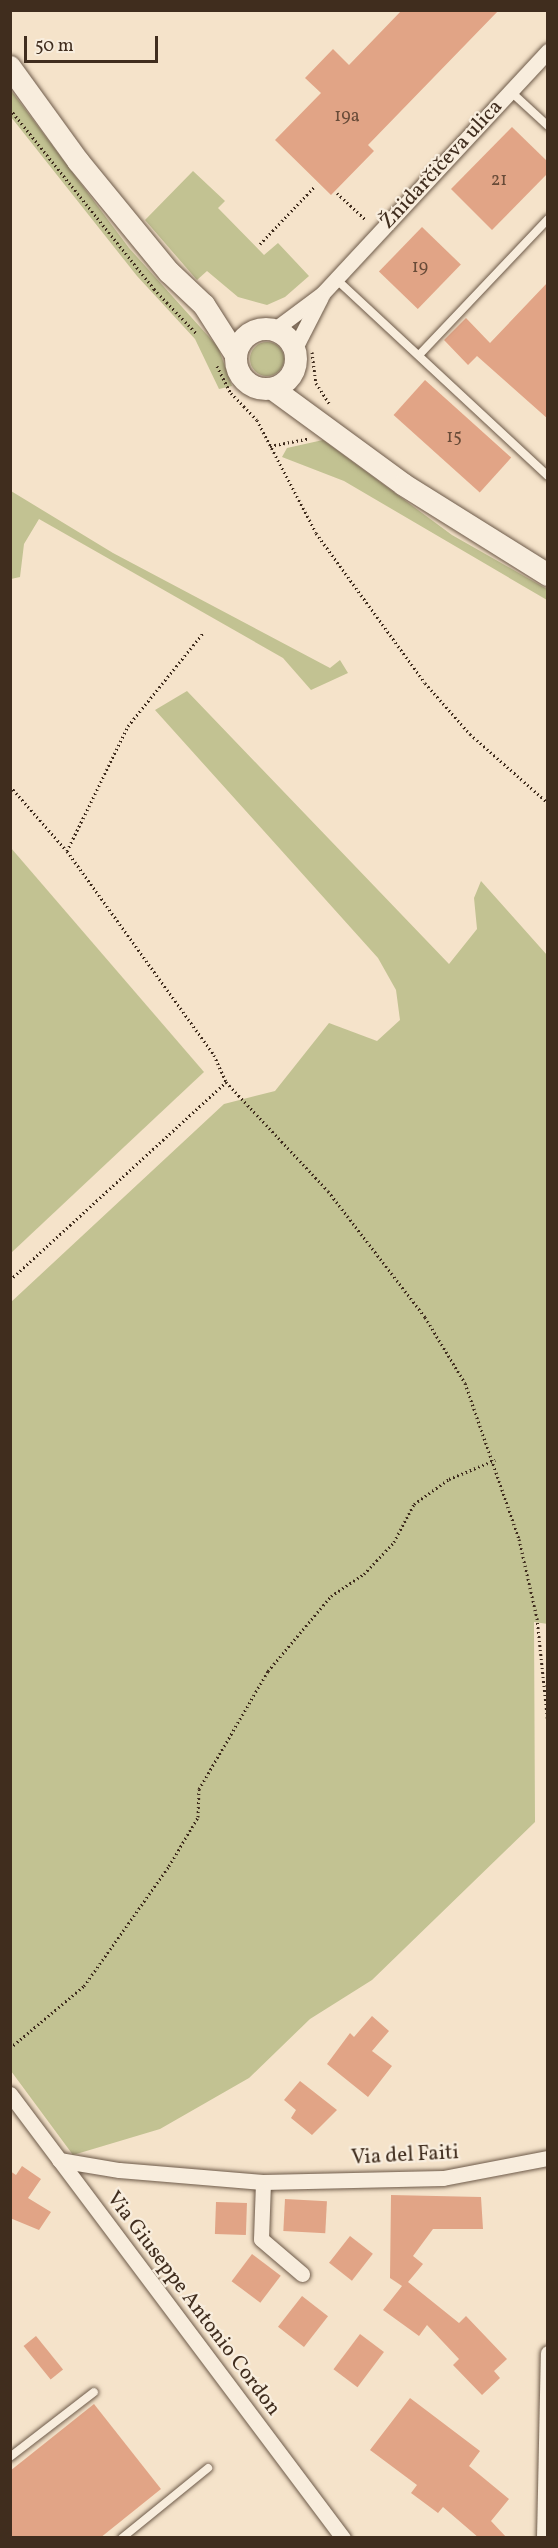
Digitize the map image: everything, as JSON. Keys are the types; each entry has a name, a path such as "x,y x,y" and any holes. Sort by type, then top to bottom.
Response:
{"street":[{"name":"Žnidarčičeva ulica","path":"225,358 242,340 265,330 322,294 548,51"},
{"name":"Žnidarčičeva ulica","path":"10,67 78,161 169,272 204,305 265,330 295,348"},
{"name":"Žnidarčičeva ulica","path":"322,294 295,348 295,371 326,424"},
{"name":"Žnidarčičeva ulica","path":"204,305 225,358 246,382 273,389 326,424 404,484 548,575"},
{"path":"273,389 295,371"},
{"name":"Via Giuseppe Antonio Cordon","path":"10,2094 343,2538"},
{"name":"Via del Faiti","path":"59,2160 119,2170 263,2182 443,2178 548,2158"},
{"path":"263,2182 261,2239 302,2274"},
{"path":"543,2538 548,2353"}],"lane":[{"path":"510,91 548,126"},
{"path":"420,354 548,219"},
{"path":"336,279 420,354 548,476"},
{"path":"10,2457 94,2391"},
{"path":"122,2538 208,2468"}],"path":[{"path":"10,109 154,289 198,334"},
{"path":"260,244 314,187"},
{"path":"337,193 365,219"},
{"path":"270,446 326,424 312,364 317,343"},
{"path":"225,358 231,393 257,420 316,533 437,699 548,803"},
{"path":"68,851 128,726 203,633"},
{"path":"10,786 68,851 214,1054 226,1082 328,1191 424,1317 465,1383 495,1460 537,1618 548,1724"},
{"path":"10,1280 226,1082"},
{"path":"10,2048 84,1986 169,1866 198,1816 199,1789 268,1671 331,1596 364,1574 394,1542 414,1504 449,1479 495,1460"}],"green space":[{"path":"10,89 129,248 218,347 232,386 219,389 195,339 137,276 11,117"},
{"path":"193,171 225,201 218,208 264,255 278,243 309,276 285,297 267,305 238,297 207,271 197,280 145,220"},
{"path":"267,342 279,347 284,359 279,371 267,376 255,371 250,359 255,347"},
{"path":"323,440 452,535 547,589 547,600 344,481 282,457 287,448"},
{"path":"11,491 113,553 330,668 340,660 348,673 311,690 283,658 39,519 24,544 20,577 11,579"},
{"path":"187,691 449,964 477,929 474,898 481,881 547,955 548,1624 534,1622 535,1822 372,1980 310,2019 249,2078 160,2129 73,2155 11,2071 10,1303 224,1104 275,1091 329,1023 377,1041 400,1020 396,990 378,958 155,710"},
{"path":"11,848 204,1072 10,1253"}],"building":[{"path":"402,10 499,10 368,145 374,151 331,195 275,140 321,93 305,78 333,49 349,65"},
{"path":"512,127 548,162 548,173 492,230 451,189"},
{"path":"422,227 461,265 418,309 379,272"},
{"path":"548,282 548,419 477,356 468,365 444,340 466,318 490,343"},
{"path":"425,380 511,458 480,493 394,415"},
{"path":"372,2016 389,2031 372,2051 392,2066 368,2097 327,2064 350,2033 354,2037"},
{"path":"300,2081 337,2110 312,2135 291,2118 296,2110 284,2100"},
{"path":"22,2166 41,2179 28,2198 51,2212 39,2230 10,2218 10,2171 16,2175"},
{"path":"391,2195 481,2197 483,2229 433,2229 413,2256 423,2264 408,2282 459,2323 466,2316 507,2359 494,2371 500,2378 482,2395 453,2365 459,2359 427,2325 419,2336 383,2310 402,2286 390,2278"},
{"path":"285,2199 327,2201 325,2233 283,2231"},
{"path":"216,2202 247,2203 246,2235 215,2234"},
{"path":"350,2236 373,2254 352,2281 329,2263"},
{"path":"252,2254 281,2276 260,2303 232,2281"},
{"path":"302,2296 328,2316 304,2347 278,2327"},
{"path":"360,2334 384,2352 357,2387 334,2369"},
{"path":"36,2336 63,2369 51,2379 24,2346"},
{"path":"410,2398 480,2451 469,2466 509,2499 491,2521 507,2538 479,2538 443,2507 438,2513 411,2493 417,2485 370,2450"},
{"path":"94,2404 161,2489 100,2538 10,2538 10,2471"}]}
